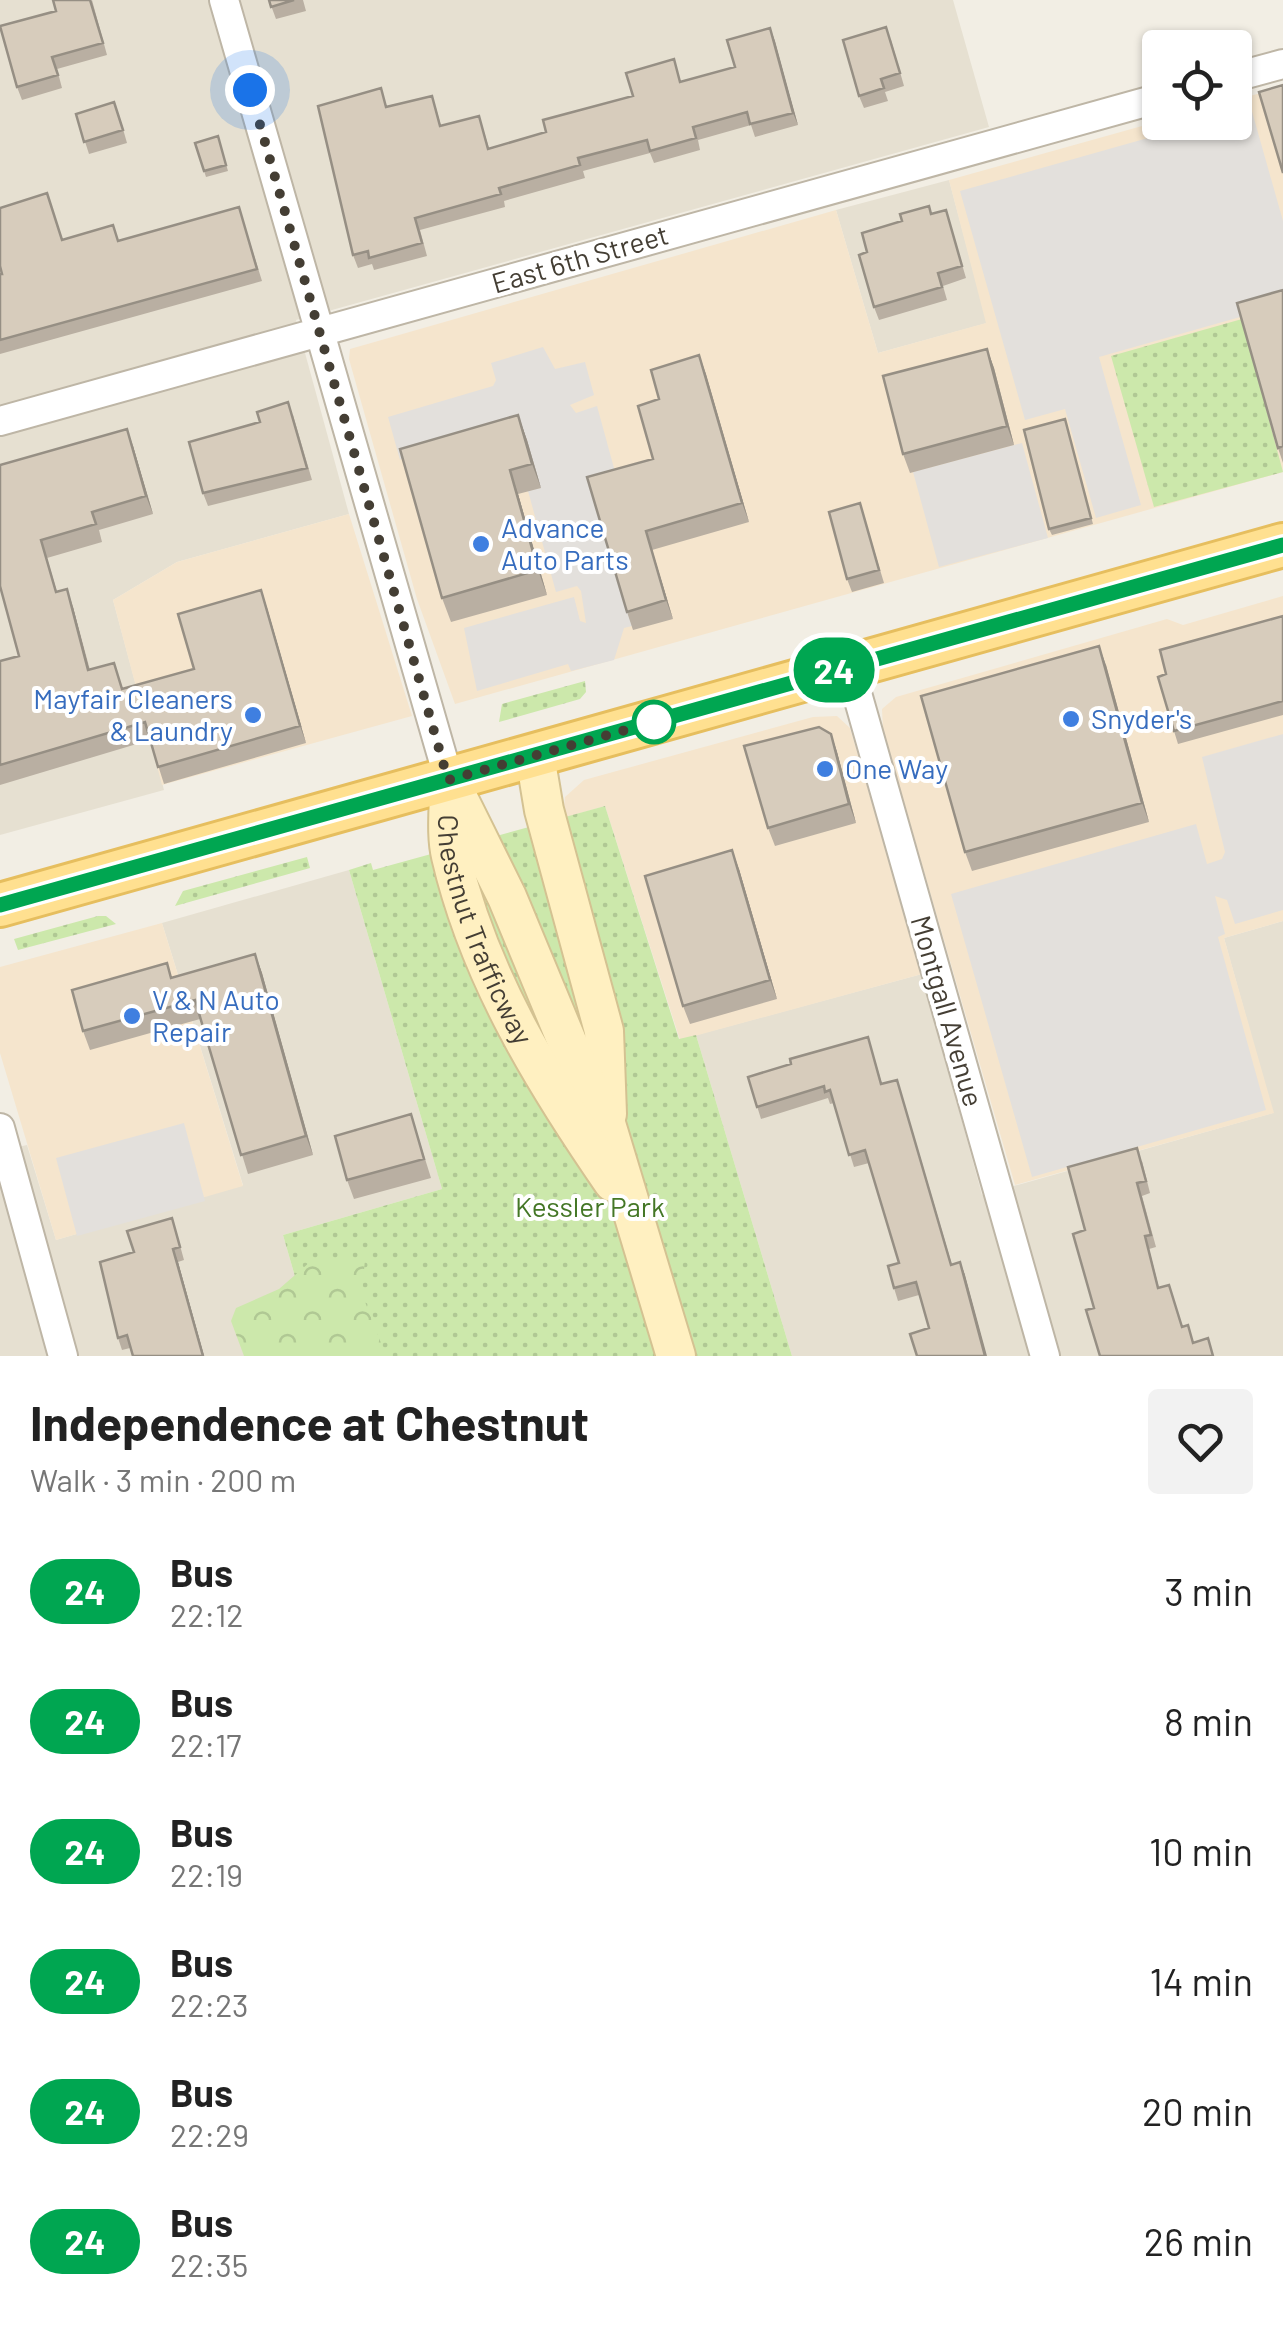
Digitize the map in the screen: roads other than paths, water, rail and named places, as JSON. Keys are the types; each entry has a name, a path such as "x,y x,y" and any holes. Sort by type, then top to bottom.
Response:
{"main road":[{"path":"0,905 1283,544"}],"street":[{"path":"224,0 448,780"},
{"path":"1252,72 1283,64"},
{"name":"East 6th Street","path":"0,421 1142,103"},
{"name":"Montgall Avenue","path":"849,665 1044,1356"},
{"path":"535,756 544,810 604,1031 607,1126"},
{"name":"Chestnut Trafficway","path":"448,780 507,897 573,1056 607,1126 676,1356"},
{"name":"Chestnut Trafficway","path":"448,780 450,854 504,1004 548,1088 631,1208"},
{"path":"0,1128 63,1356"}],"place":[{"name":"Advance Auto Parts","path":"481,544"},
{"name":"Mayfair Cleaners & Laundry","path":"253,715"},
{"name":"Snyder's","path":"1071,719"},
{"name":"One Way","path":"825,769"},
{"name":"V & N Auto Repair","path":"132,1016"}],"park label":[{"name":"Kessler Park","path":"590,1207"}]}
